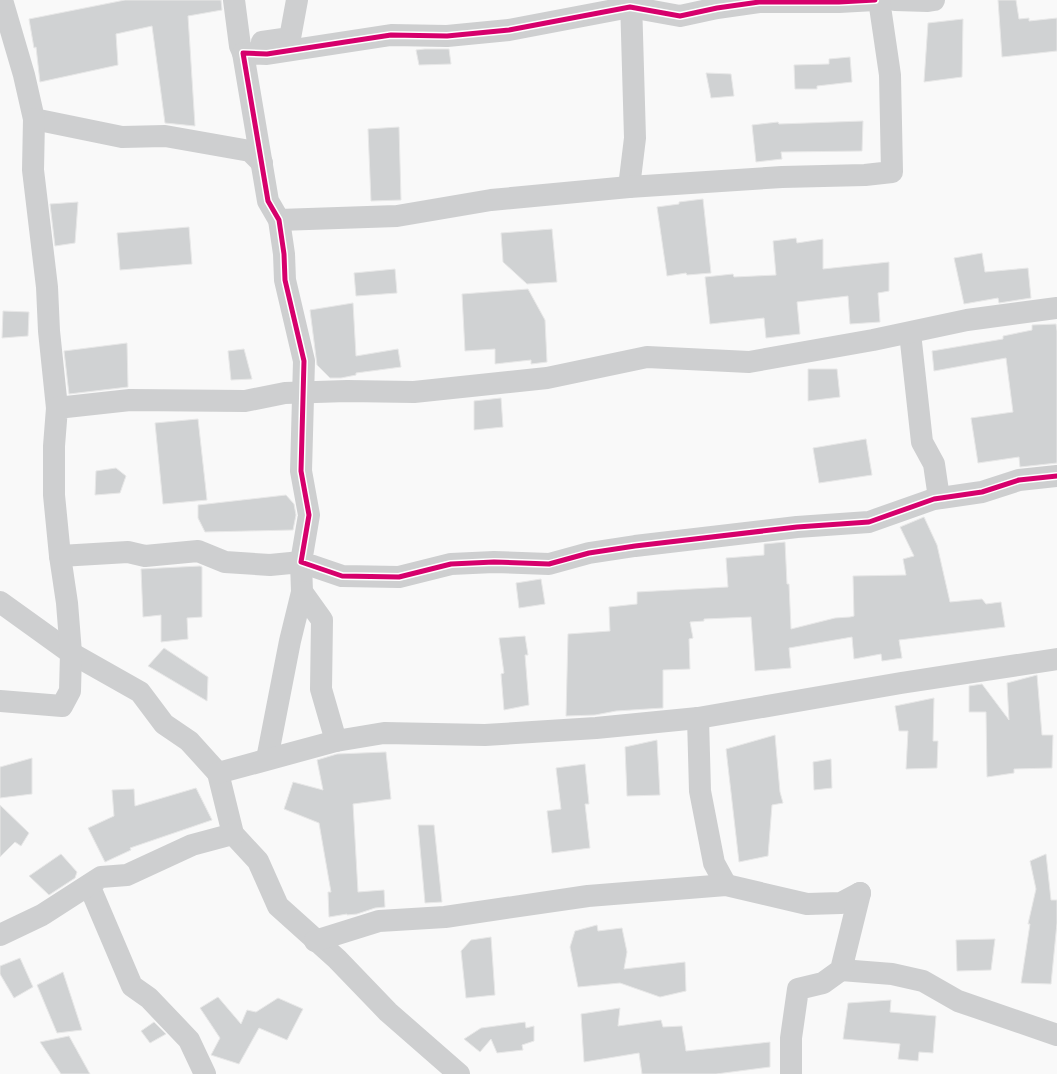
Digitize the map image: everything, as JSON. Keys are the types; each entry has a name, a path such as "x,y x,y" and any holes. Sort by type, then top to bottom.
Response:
{"street":[{"path":"0,701 62,706 70,691 71,653 54,495 54,446 57,408 49,332 47,287 33,170 34,119 24,75 2,0"},
{"path":"234,0 268,201 279,220 284,254 285,280 304,361 300,471 309,515 302,562 302,592 290,641 267,760"},
{"path":"242,49 290,38 297,0"},
{"path":"242,49 267,54 391,35 447,36 509,30 630,4 680,16 759,2 875,0"},
{"path":"279,220 397,216 491,200 582,193 629,187 892,172 890,75 879,0"},
{"path":"895,0 934,0"},
{"path":"629,187 635,138 630,4"},
{"path":"34,119 122,137 165,136 250,151 262,163"},
{"path":"57,408 130,400 245,402 284,393 303,394 347,391 414,392 546,378 647,357 749,362 910,333 967,320 1057,308"},
{"path":"910,333 922,442 934,464 939,498"},
{"path":"60,556 128,552 145,556 198,551 224,562 270,564 302,562 342,576 399,577 451,564 494,562 548,564 589,553 635,546 797,527 869,522 939,498 982,492 1019,480 1057,476"},
{"path":"302,592 322,620 321,689 336,741"},
{"path":"0,602 71,653 140,692 164,724 189,741 218,773 233,834 258,860 278,906 337,959 388,1012 459,1074"},
{"path":"218,773 336,741 384,733 485,735 596,728 698,718 901,683 1057,659"},
{"path":"698,718 700,790 714,863 726,885"},
{"path":"0,935 42,915 101,877 127,875 192,845 233,834"},
{"path":"89,885 132,986 149,998 189,1040 205,1074"},
{"path":"314,940 379,921 446,917 588,896 726,885 807,904 842,902 860,894 841,970"},
{"path":"791,1074 791,1038 798,989 822,983 841,970 892,974 924,981 958,1001 1057,1035"}],"building":[{"path":"125,0 221,0 222,10 188,16 195,126 165,123 152,26 116,34 118,65 40,82 36,47 34,48 29,19"},
{"path":"998,0 1016,0 1019,19 1029,18 1029,21 1057,18 1057,51 1002,57"},
{"path":"963,19 962,77 924,82 928,23"},
{"path":"449,49 451,64 419,65 416,50"},
{"path":"850,57 852,82 817,86 817,89 795,89 794,65 829,64 829,59"},
{"path":"706,73 731,74 734,96 711,98"},
{"path":"863,121 862,151 781,152 782,159 756,162 752,125 778,122 779,124"},
{"path":"399,127 401,200 371,201 368,129"},
{"path":"703,199 711,273 687,275 686,273 667,276 657,207"},
{"path":"78,202 75,243 55,246 50,204"},
{"path":"189,227 192,264 120,270 117,233"},
{"path":"552,229 557,282 527,284 503,262 501,233"},
{"path":"796,238 797,243 823,239 823,269 889,262 889,291 878,293 880,322 850,324 848,296 797,302 800,334 766,338 764,318 710,324 705,277 733,274 734,277 776,275 773,241"},
{"path":"982,253 985,272 1028,268 1031,298 999,303 998,298 964,304 954,258"},
{"path":"395,269 397,293 356,296 354,273"},
{"path":"528,289 545,320 547,362 531,364 531,360 495,364 495,349 465,351 462,294"},
{"path":"353,303 356,356 398,349 401,367 356,373 356,375 341,378 330,378 317,365 310,310"},
{"path":"3,311 29,312 28,336 2,338"},
{"path":"1056,324 1057,463 1020,467 1019,457 978,463 971,418 1013,412 1006,358 934,371 932,351 1003,339 1003,336 1032,330 1032,325"},
{"path":"127,343 128,387 69,394 64,351"},
{"path":"244,349 252,379 231,380 228,351"},
{"path":"808,369 837,369 840,397 808,401"},
{"path":"501,398 503,427 474,430 474,401"},
{"path":"198,419 207,500 163,504 155,423"},
{"path":"866,439 872,475 819,483 813,448"},
{"path":"116,468 126,476 120,493 95,495 96,471"},
{"path":"286,495 294,504 296,515 293,530 205,532 198,518 198,505"},
{"path":"924,517 937,545 950,602 982,599 986,604 1001,602 1005,627 899,640 902,658 882,661 881,654 854,659 852,637 789,648 791,668 755,671 751,617 704,619 704,621 690,622 693,638 689,639 690,669 663,670 663,708 566,716 568,634 610,631 609,607 637,604 637,592 728,587 726,558 764,555 764,544 785,542 791,629 835,618 854,616 853,576 906,575 903,559 914,556 900,527"},
{"path":"202,567 202,617 187,618 188,639 161,642 161,615 143,617 141,569"},
{"path":"541,579 545,604 519,608 516,583"},
{"path":"525,636 528,655 525,655 529,705 504,710 501,674 504,673 499,638"},
{"path":"164,648 208,677 207,701 148,666"},
{"path":"1037,675 1042,735 1053,735 1052,768 1014,769 1014,773 987,777 986,712 969,712 969,686 982,684 1009,720 1007,683"},
{"path":"934,698 933,741 938,741 937,768 906,769 908,731 899,731 895,706"},
{"path":"775,735 780,792 783,803 772,805 768,856 739,862 726,749"},
{"path":"657,740 660,795 627,796 625,747"},
{"path":"386,752 391,799 353,804 358,892 384,890 385,907 357,914 329,917 328,892 331,892 319,823 284,809 293,782 323,790 317,760 337,754"},
{"path":"32,758 32,794 0,798 0,767"},
{"path":"831,759 832,788 814,790 813,762"},
{"path":"585,764 589,804 585,804 590,848 552,853 547,811 561,809 556,768"},
{"path":"196,788 212,820 130,848 131,850 105,862 88,828 114,816 112,790 134,789 135,806"},
{"path":"0,805 29,833 21,846 15,842 0,857"},
{"path":"418,825 434,825 442,902 425,903"},
{"path":"61,854 77,872 75,878 49,895 29,876"},
{"path":"1046,854 1051,900 1057,900 1057,923 1051,984 1021,983 1030,924 1028,924 1036,889 1030,861"},
{"path":"597,925 598,931 622,928 627,952 624,969 685,962 686,991 660,997 620,983 578,987 570,947 575,931"},
{"path":"491,937 495,995 466,998 461,951 471,940"},
{"path":"995,939 991,970 957,971 956,940"},
{"path":"20,958 33,987 14,998 0,974 0,966"},
{"path":"63,972 82,1030 57,1033 37,985"},
{"path":"218,997 241,1024 247,1010 256,1012 278,998 303,1009 287,1040 259,1028 239,1064 211,1055 220,1038 200,1008"},
{"path":"891,1000 890,1012 936,1016 933,1053 919,1052 918,1061 898,1059 900,1044 843,1039 848,1003"},
{"path":"620,1008 618,1026 661,1020 663,1027 682,1026 686,1051 770,1042 770,1067 716,1074 642,1074 639,1053 584,1062 581,1014"},
{"path":"154,1022 166,1034 150,1043 141,1031"},
{"path":"525,1022 526,1028 534,1026 534,1041 522,1045 523,1050 497,1053 491,1039 480,1052 464,1039 481,1028"},
{"path":"69,1036 90,1074 61,1074 40,1042"}],"cycle path":[{"path":"875,0 759,2 680,16 630,7 509,30 447,36 391,35 267,54 243,53 268,201 279,220 284,254 285,280 304,361 301,471 309,515 301,562 342,576 399,577 451,564 494,562 549,564 589,553 635,546 797,527 869,522 934,499 982,492 1019,480 1057,476"}]}
